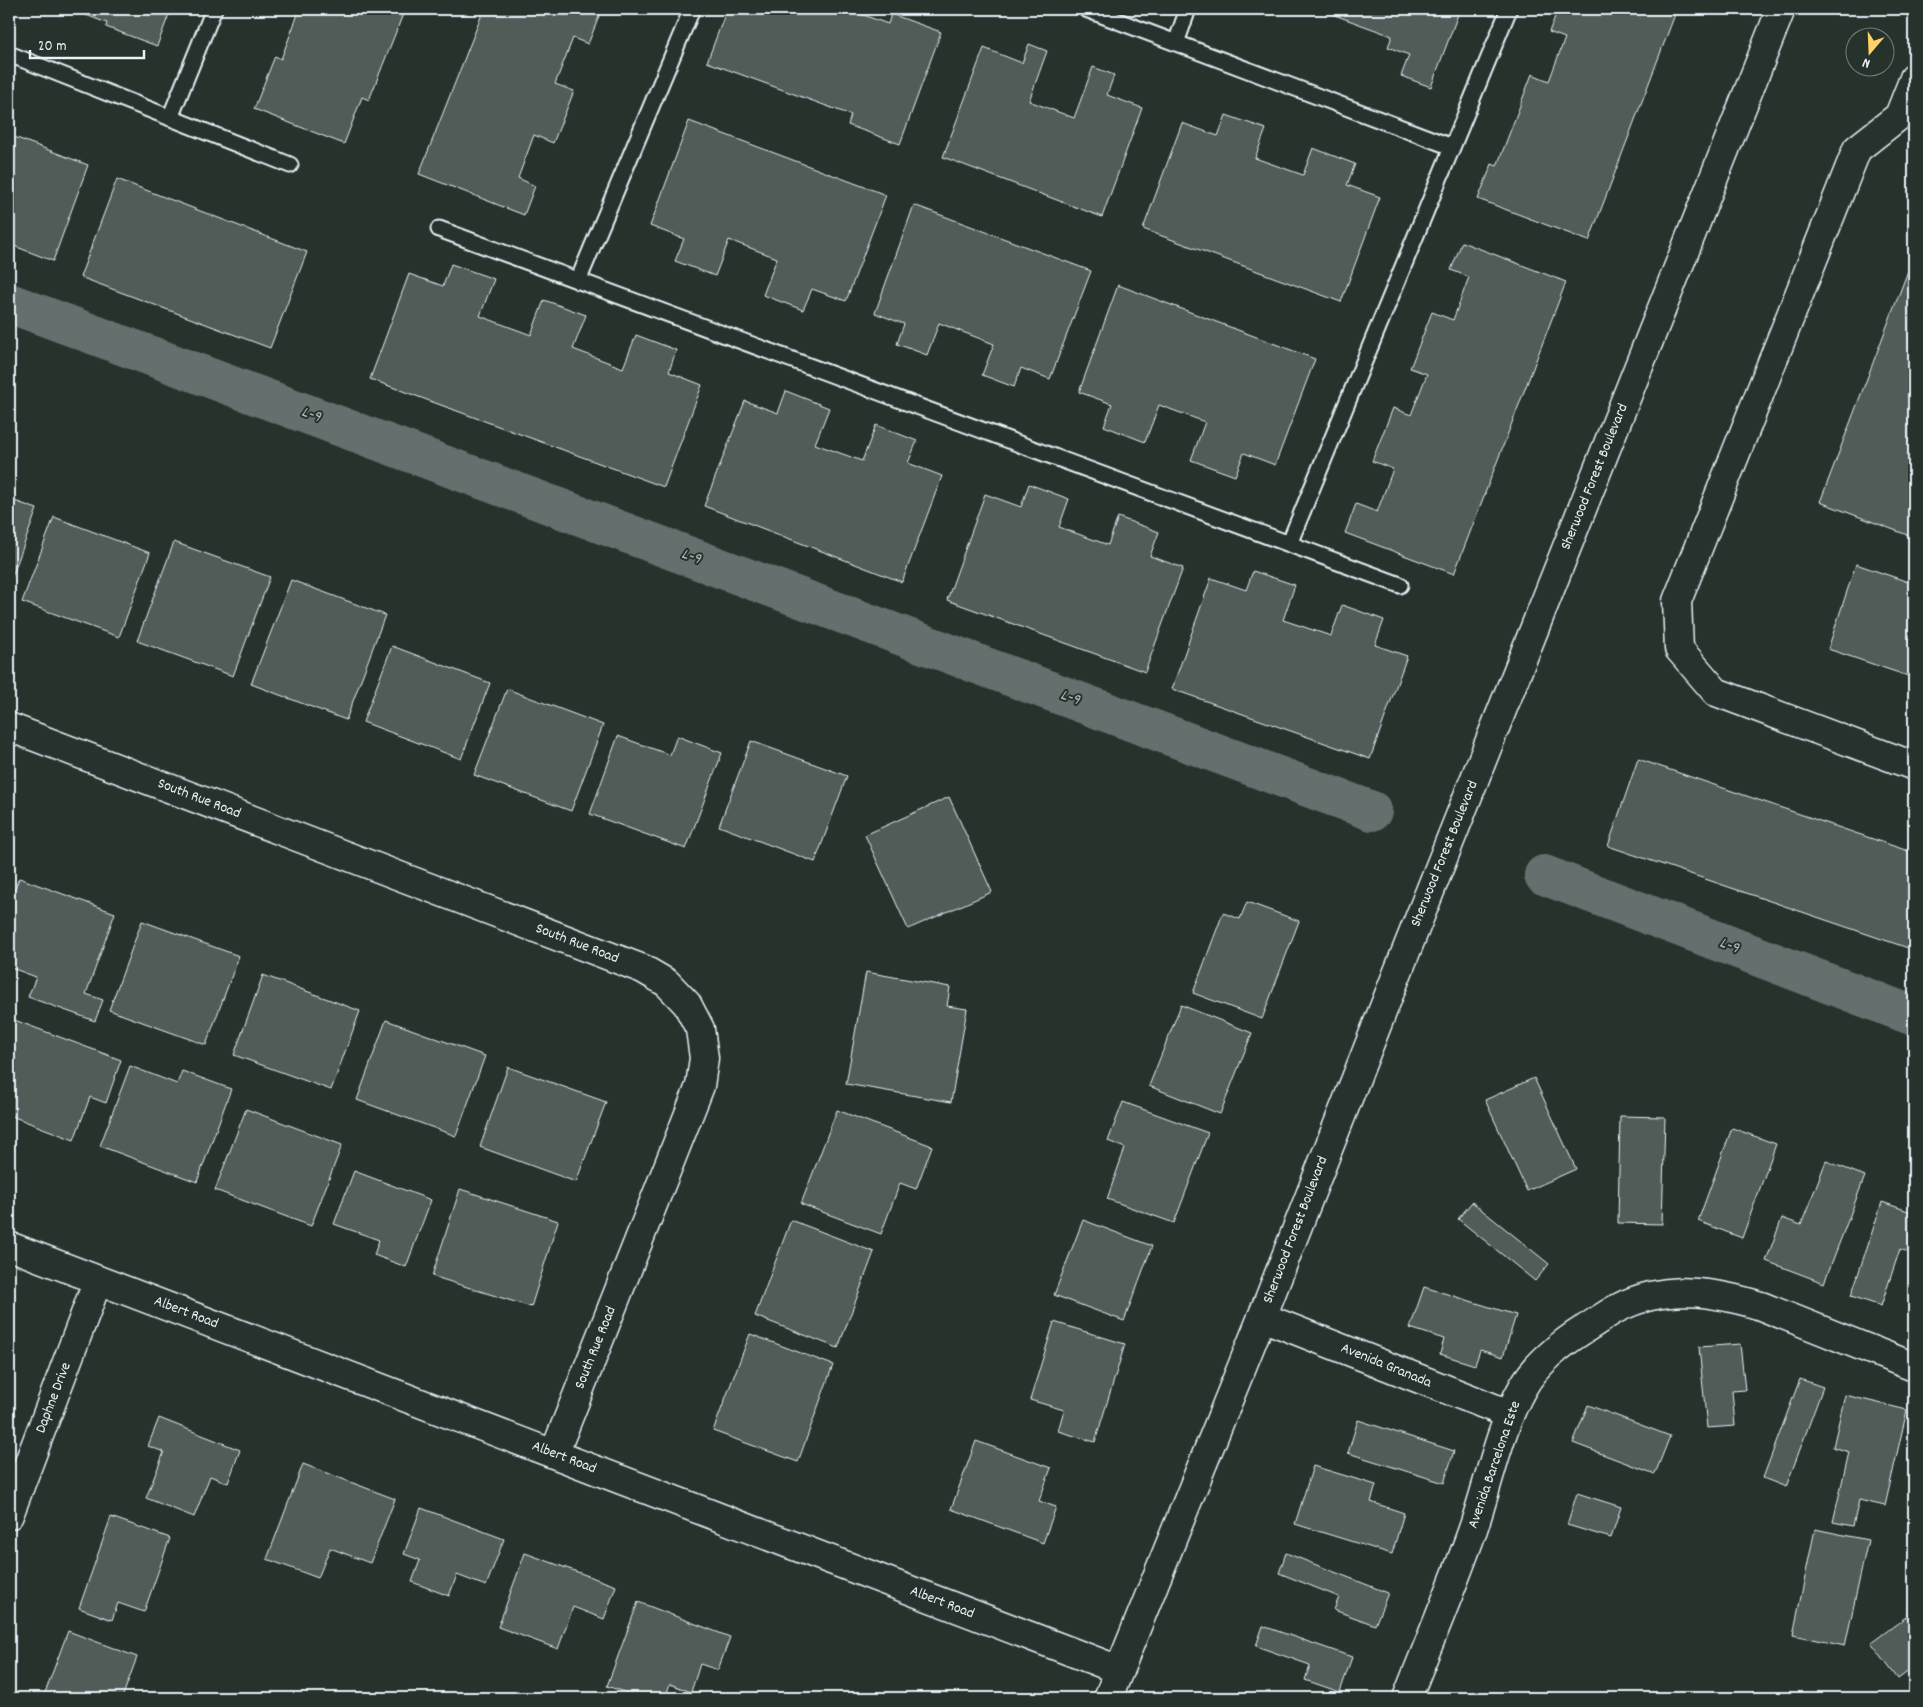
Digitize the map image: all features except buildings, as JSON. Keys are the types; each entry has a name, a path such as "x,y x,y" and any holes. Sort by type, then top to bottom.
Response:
{"street":[{"name":"Sherwood Forest Boulevard","path":"1108,1698 1262,1317 1782,9"},
{"path":"1914,78 1899,116 1857,149 1677,601 1679,649 1716,692 1914,766"},
{"name":"South Rue Road","path":"9,727 643,969 667,982 687,1004 700,1029 704,1058 700,1086 554,1454"},
{"name":"Albert Road","path":"9,1246 1119,1670"},
{"name":"Daphne Drive","path":"9,1515 98,1280"},
{"name":"Avenida Barcelona Este","path":"1407,1698 1473,1530 1509,1414 1524,1385 1543,1362 1566,1341 1618,1308 1646,1296 1676,1291 1703,1292 1735,1298 1761,1306 1914,1367"},
{"name":"Avenida Granada","path":"1262,1317 1509,1414"}],"lane":[{"path":"170,118 214,9"},
{"path":"578,281 692,9"},
{"path":"1086,9 1452,147"},
{"path":"1176,43 1188,9"},
{"path":"1288,544 1509,9"},
{"path":"9,54 290,165"},
{"path":"439,229 1400,585"}],"waterway":[{"name":"L-9","path":"9,303 1372,811"},
{"name":"L-9","path":"1544,875 1914,1016"}]}
